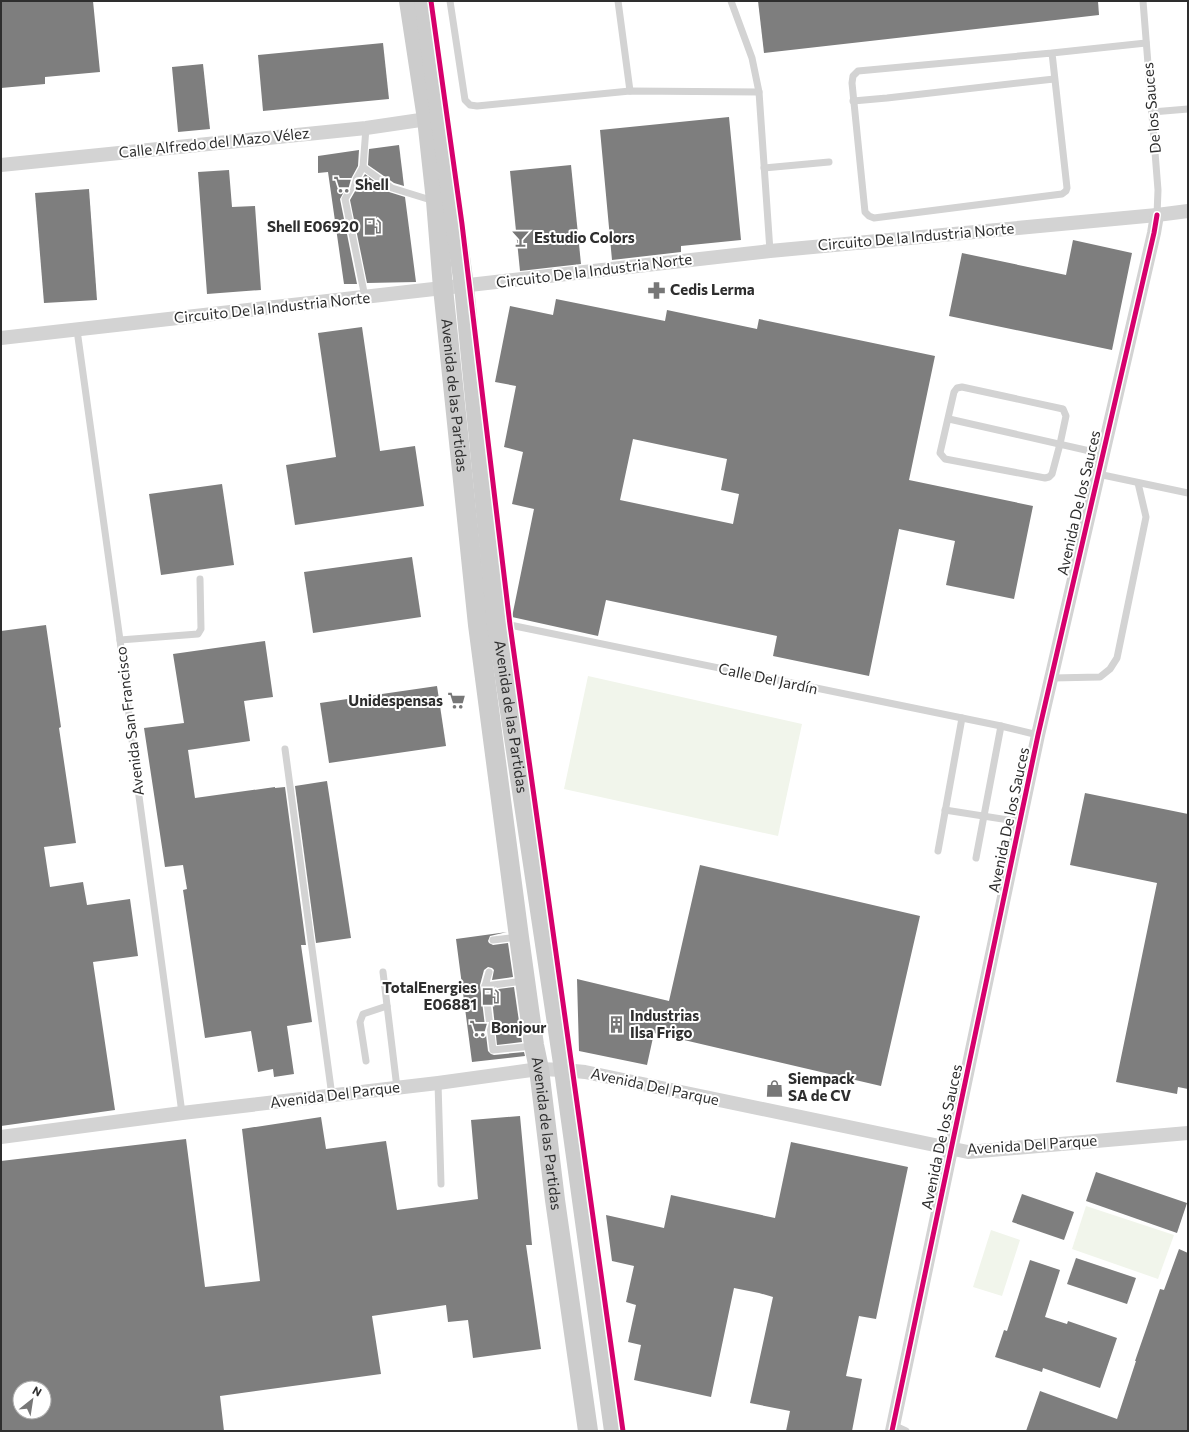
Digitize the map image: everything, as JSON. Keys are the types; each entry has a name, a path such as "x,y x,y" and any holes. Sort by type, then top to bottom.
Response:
{"main road":[{"name":"Avenida de las Partidas","path":"409,1 427,119 478,625 525,981 539,1069 555,1200 588,1431"},
{"name":"Avenida de las Partidas","path":"424,1 464,286 497,625 564,1070 614,1431"}],"street":[{"name":"Calle Alfredo del Mazo Vélez","path":"1,165 366,128 427,119"},
{"name":"Circuito De la Industria Norte","path":"1,338 770,251 1188,211"},
{"name":"Avenida De los Sauces","path":"897,1429 952,1149 1038,735 1157,215"},
{"name":"Avenida Del Parque","path":"1,1137 182,1113 438,1083 539,1069 585,1072 968,1152 1188,1133"}],"lane":[{"path":"450,1 466,100 470,105 477,106 630,91 759,92"},
{"path":"618,1 630,91"},
{"path":"731,1 752,58 759,92 770,251"},
{"name":"De los Sauces","path":"1143,1 1158,190 1157,215"},
{"path":"1052,53 1067,188 1066,191 1062,194 874,218 869,216 866,212 852,83 854,76 858,72 1146,43"},
{"path":"854,100 887,98 1054,79"},
{"path":"1152,112 1188,109"},
{"path":"365,297 346,199 363,167 366,128"},
{"path":"764,168 829,162"},
{"path":"363,167 392,188 436,201"},
{"name":"Avenida San Francisco","path":"77,330 120,640 138,789 182,1113"},
{"path":"962,387 1063,409 1066,416 1060,444 1052,474 1050,477 1045,478 945,459 940,453 954,392 957,388 962,387"},
{"path":"949,419 1102,454"},
{"path":"1098,474 1188,493"},
{"path":"1052,678 1100,677 1110,669 1117,658 1146,517 1138,483"},
{"path":"120,640 198,634 201,629 200,579"},
{"name":"Calle Del Jardín","path":"497,625 510,626 1001,726 1038,735"},
{"path":"938,851 962,718"},
{"path":"976,858 1001,726"},
{"path":"285,749 332,1096"},
{"path":"945,810 1021,822"},
{"path":"493,940 519,937"},
{"path":"383,972 397,1088"},
{"path":"490,972 485,986 493,1050 534,1045"},
{"path":"485,986 525,981"},
{"path":"366,1062 360,1022 362,1014 387,1006"},
{"path":"438,1083 441,1184"}],"shaded area":[{"path":"588,676 802,724 778,836 564,789"},
{"path":"1086,1206 1174,1235 1158,1279 1072,1249"},
{"path":"991,1230 1020,1240 1002,1296 973,1287"}],"building":[{"path":"1,1 93,1 100,72 45,77 45,84 1,88"},
{"path":"758,1 1098,1 1099,15 764,53"},
{"path":"383,43 389,99 263,111 258,55"},
{"path":"203,64 210,129 178,132 172,67"},
{"path":"729,117 741,240 681,246 681,252 612,260 600,130"},
{"path":"399,145 404,186 394,183 368,165 369,149"},
{"path":"359,150 358,166 340,199 357,284 344,284 328,172 318,173 318,156"},
{"path":"571,165 581,264 520,271 510,171"},
{"path":"229,170 232,207 255,206 261,290 207,294 198,172"},
{"path":"365,174 389,192 405,197 416,282 367,283 350,200"},
{"path":"89,189 97,300 44,303 35,193"},
{"path":"1073,240 1132,253 1112,350 949,316 962,253 1066,275"},
{"path":"556,299 665,321 667,310 757,329 759,319 935,356 909,480 1033,506 1014,599 946,585 955,541 899,529 869,676 773,656 777,636 606,600 598,636 512,617 534,509 512,504 523,452 504,447 516,386 495,382 510,306 553,315","holes":["633,439 727,459 721,490 739,494 733,524 620,500"]},
{"path":"362,327 380,451 415,446 424,506 295,525 286,465 336,457 318,333"},
{"path":"222,484 234,565 161,575 149,494"},
{"path":"412,557 421,617 313,633 304,572"},
{"path":"46,625 76,843 44,847 50,887 83,882 87,905 130,899 138,956 93,962 115,1110 1,1126 1,631"},
{"path":"265,641 273,697 244,701 250,741 188,750 195,798 275,787 285,787 306,945 301,945 312,1022 287,1026 294,1074 274,1077 273,1069 258,1072 251,1031 205,1038 183,890 187,889 183,865 165,867 144,728 184,723 173,654"},
{"path":"437,686 446,746 329,763 320,703"},
{"path":"327,781 351,938 316,943 295,786"},
{"path":"1085,793 1188,814 1188,1089 1178,1087 1177,1094 1116,1082 1157,883 1070,865"},
{"path":"700,865 920,916 881,1086 654,1033 647,1065 579,1051 577,979 669,1001"},
{"path":"507,932 490,936 488,941 493,945 508,943 513,977 492,980 494,970 488,967 484,970 480,985 488,1051 494,1055 524,1052 525,1056 472,1062 456,939"},
{"path":"514,987 522,1042 497,1045 491,990"},
{"path":"520,1116 532,1245 526,1245 541,1349 473,1358 468,1320 448,1322 446,1305 372,1316 381,1374 220,1396 224,1431 1,1431 1,1161 186,1139 205,1287 260,1281 242,1129 321,1117 326,1149 386,1141 397,1210 478,1199 471,1120"},
{"path":"791,1142 908,1167 876,1319 859,1316 846,1376 862,1379 852,1431 786,1431 790,1411 750,1403 773,1297 759,1293 734,1288 711,1397 634,1380 641,1345 628,1342 636,1305 626,1302 634,1266 612,1261 606,1215 664,1228 671,1195 775,1218"},
{"path":"1096,1172 1187,1203 1177,1233 1086,1201"},
{"path":"1022,1194 1074,1212 1064,1240 1012,1222"},
{"path":"1179,1249 1188,1253 1188,1431 1026,1431 1040,1391 1117,1419 1160,1289 1164,1290"},
{"path":"1076,1258 1136,1278 1127,1304 1067,1284"},
{"path":"1030,1260 1060,1270 1045,1317 1067,1324 1068,1321 1117,1338 1100,1388 1043,1368 1042,1372 995,1357 1004,1330 1007,1331"}],"cycle path":[{"path":"431,1 462,224 510,625 623,1431"},
{"path":"892,1431 1038,735 1157,215"}],"place":[{"name":"Shell","path":"342,185"},
{"name":"Shell E06920","path":"372,227"},
{"name":"Estudio Colors","path":"521,238"},
{"name":"Cedis Lerma","path":"657,290"},
{"name":"Unidespensas","path":"456,701"},
{"name":"TotalEnergies E06881","path":"490,997"},
{"name":"Industrias Ilsa Frigo","path":"617,1025"},
{"name":"Bonjour","path":"478,1028"},
{"name":"Siempack SA de CV","path":"775,1088"}]}
